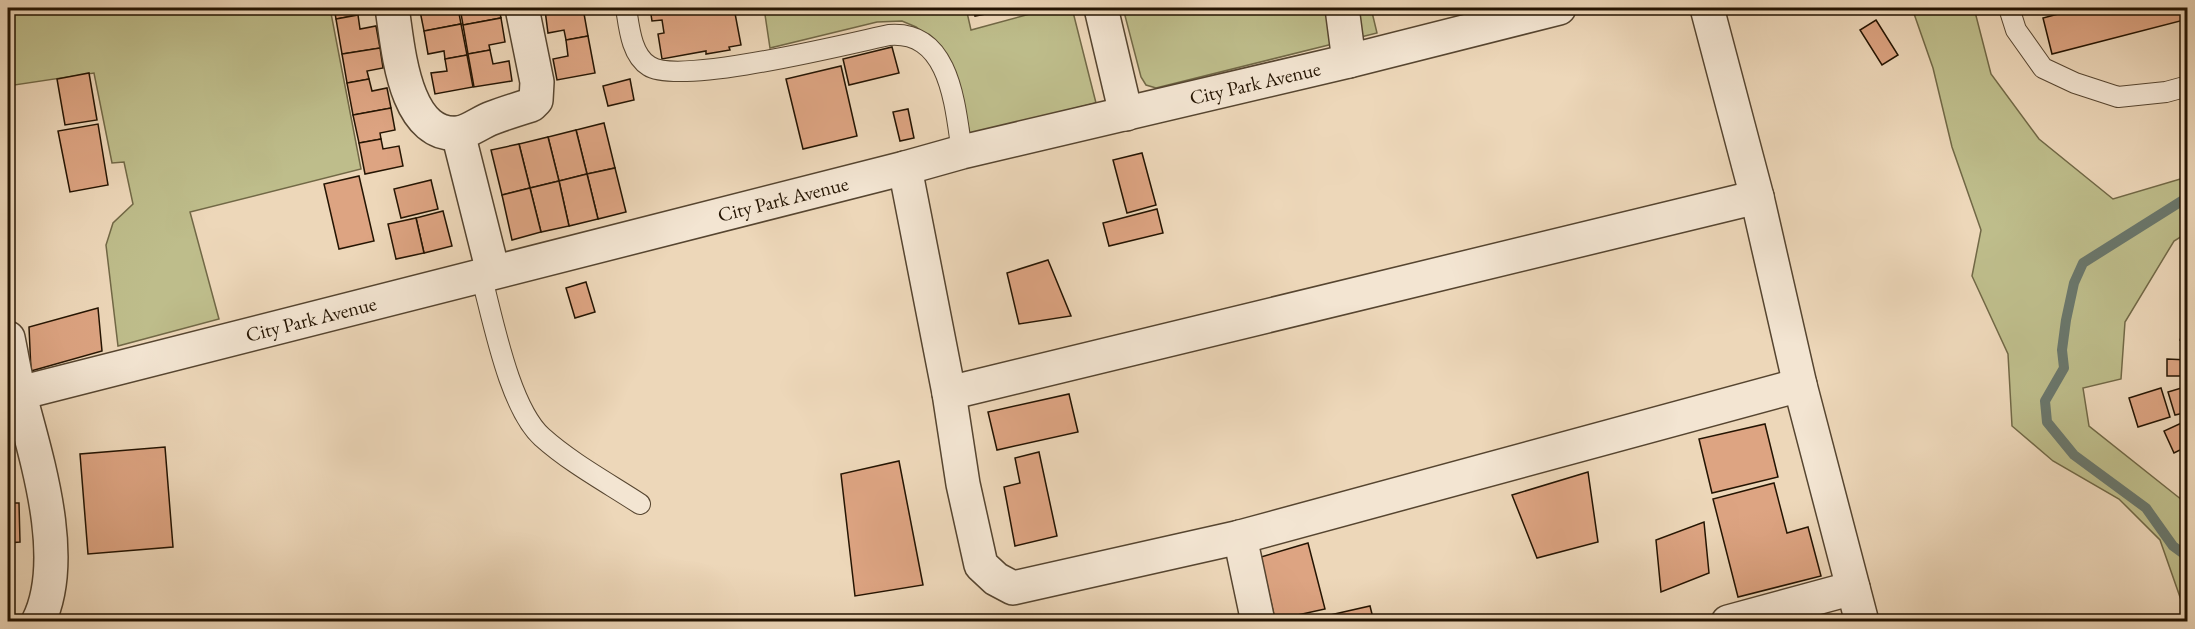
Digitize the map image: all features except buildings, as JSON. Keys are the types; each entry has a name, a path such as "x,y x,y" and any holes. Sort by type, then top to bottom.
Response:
{"street":[{"path":"392,8 408,92 416,109 427,122 438,130 458,133 493,117 531,105 536,100 537,82 522,8"},
{"path":"1101,8 1126,114"},
{"path":"1342,8 1349,61"},
{"name":"City Park Avenue","path":"14,395 962,152 1349,61 1559,8"},
{"path":"1707,8 1757,197 1800,386 1862,621"},
{"path":"458,133 487,273"},
{"path":"905,168 949,393 963,484 981,565 996,579 1013,588 1240,537 1800,386"},
{"path":"949,393 1757,197"},
{"path":"8,338 14,395 47,509 51,573 45,608 38,621"},
{"path":"1240,537 1258,621"},
{"path":"1728,621 1853,588"}],"lane":[{"path":"626,8 630,32 639,56 646,65 657,71 669,73 719,69 889,35 902,34 914,37 927,44 933,51 949,83 962,152"},
{"path":"2010,8 2016,30 2043,69 2075,83 2118,97 2166,92 2187,86"},
{"path":"487,273 511,382 523,412 540,435 562,453 640,504"}],"shaded area":[{"path":"8,8 330,8 361,169 190,212 219,319 118,346 106,245 113,223 133,204 124,162 112,163 94,73 8,86"},
{"path":"764,8 966,8 971,30 1052,8 1072,8 1096,103 970,134 959,86 950,62 941,46 916,27 902,21 877,22 770,48"},
{"path":"1123,8 1371,8 1377,33 1156,88 1146,85 1141,77"},
{"path":"1912,8 1974,8 1991,74 2039,139 2113,199 2187,177 2187,233 2174,241 2125,322 2121,379 2083,388 2089,426 2187,504 2187,617 2160,540 2119,499 2053,461 2012,426 2008,354 1972,276 1981,230 1952,147 1933,68"}],"waterway":[{"path":"2188,197 2083,263 2074,283 2066,320 2062,350 2064,368 2045,401 2047,422 2074,455 2146,508 2173,546 2188,557"}]}
